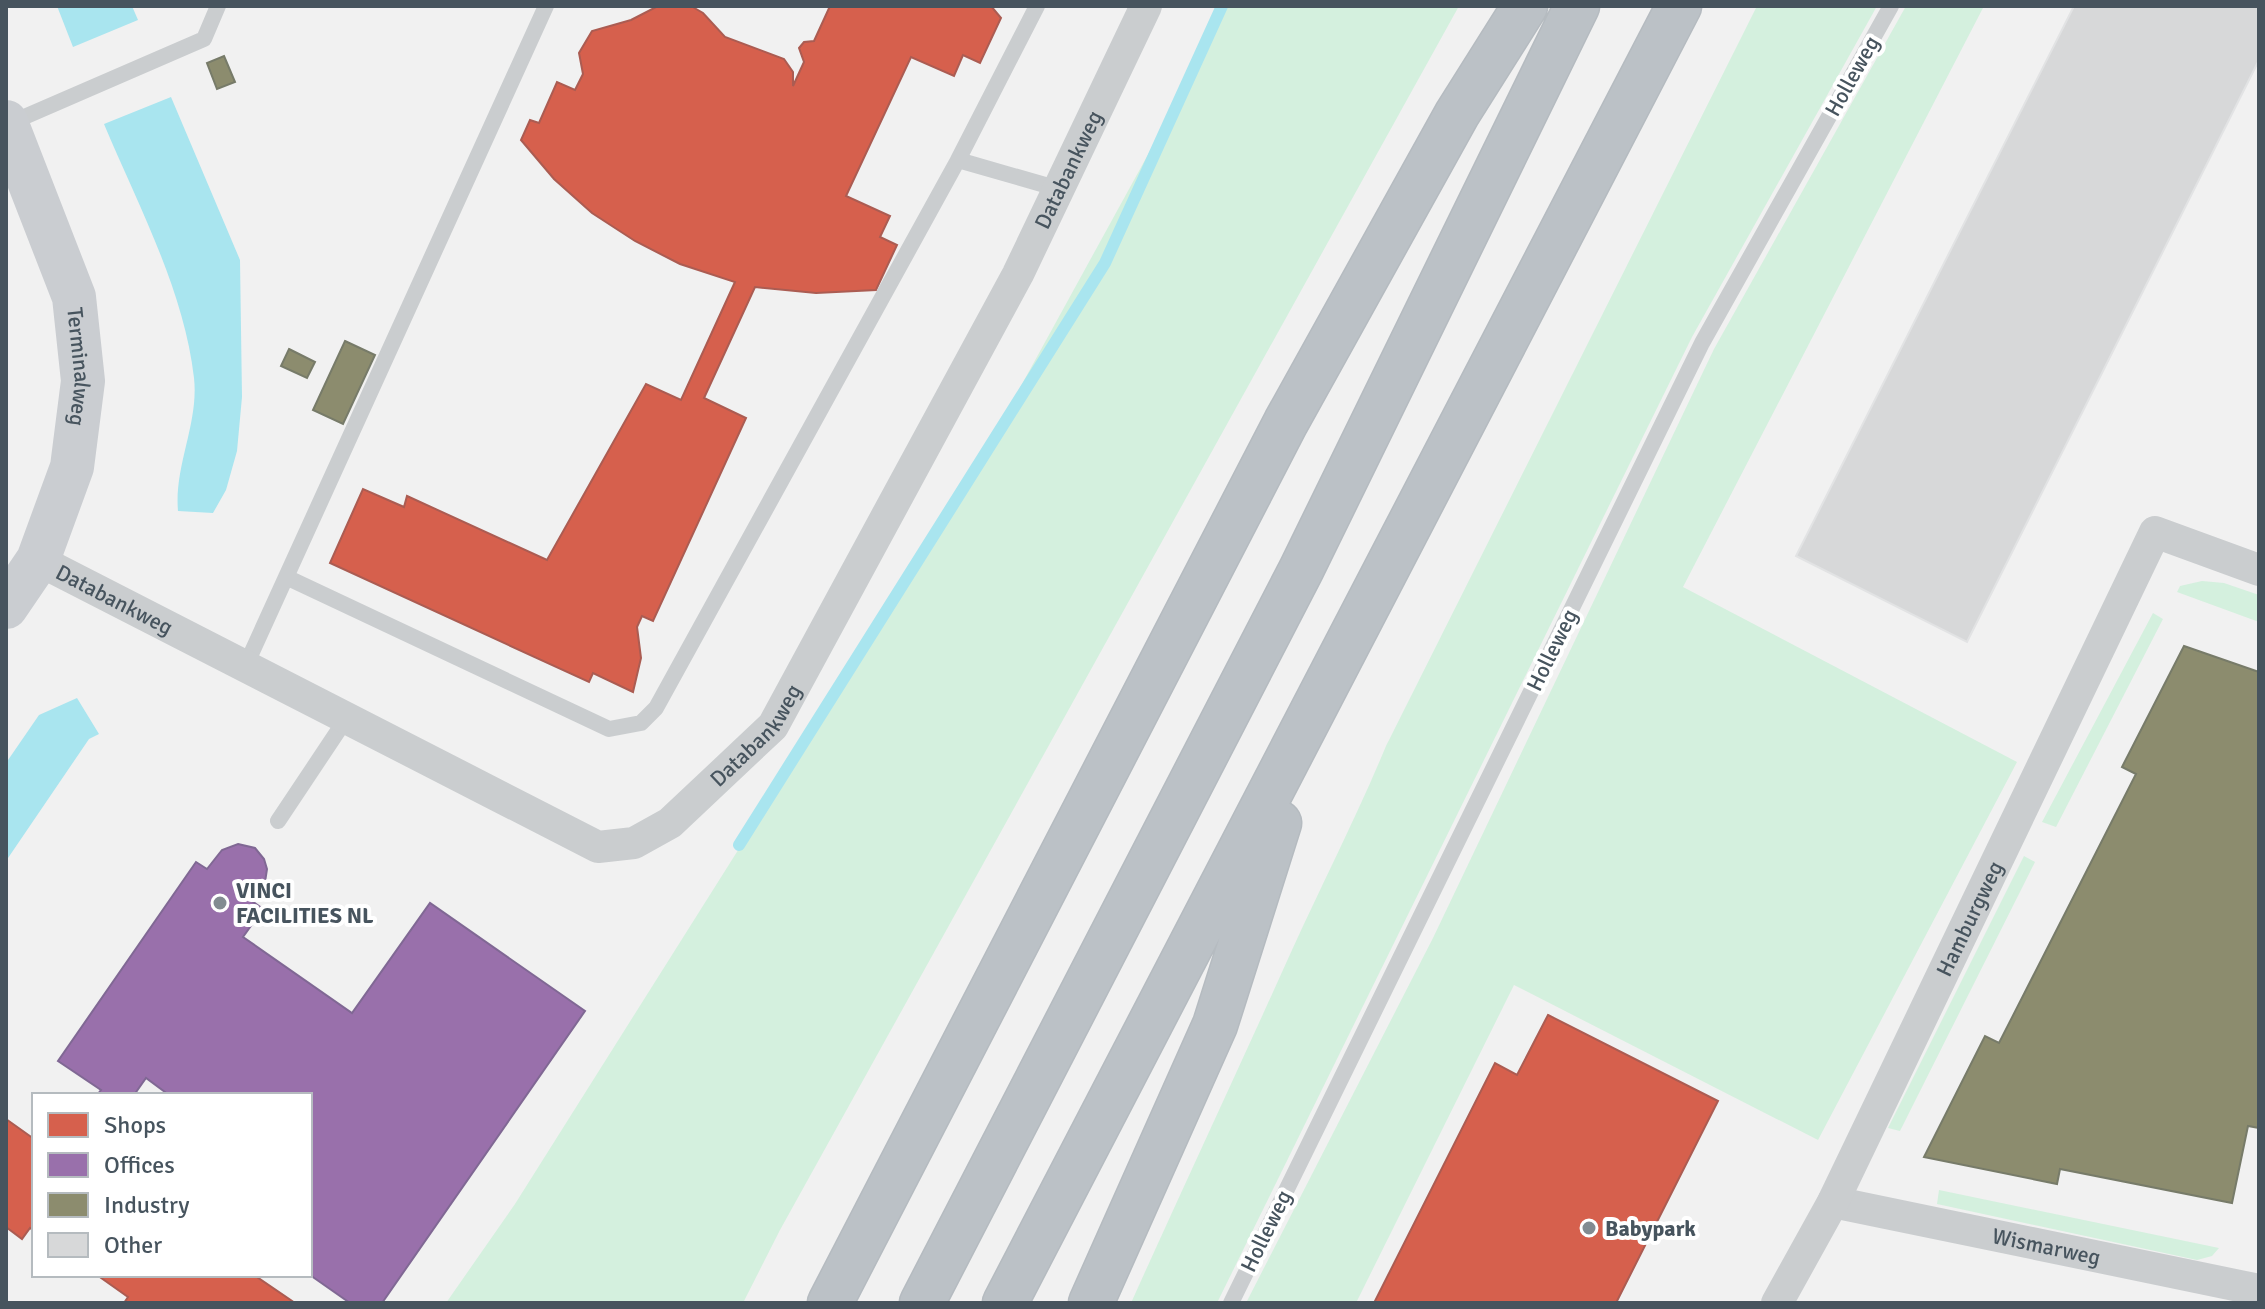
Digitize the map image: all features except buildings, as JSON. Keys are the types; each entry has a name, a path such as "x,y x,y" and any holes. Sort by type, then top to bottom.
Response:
{"highway":[{"path":"830,1303 1286,422 1457,114 1525,6"},
{"path":"922,1303 1301,570 1577,6"},
{"path":"1005,1303 1679,6"},
{"path":"1091,1303 1215,1025 1315,710"}],"street":[{"name":"Databankweg","path":"38,560 598,847 634,843 670,823 773,726 1018,274 1146,6"},
{"name":"Terminalweg","path":"6,123 74,297 83,381 72,467 38,560 6,607"},
{"name":"Hamburgweg","path":"1777,1303 1833,1202 2155,532 2259,570"},
{"name":"Wismarweg","path":"1833,1202 2259,1290"}],"lane":[{"path":"6,123 204,39 218,6"},
{"path":"246,665 546,6"},
{"path":"286,577 609,729 641,723 656,708 958,160 1037,6"},
{"name":"Holleweg","path":"1231,1303 1702,343 1891,6"},
{"path":"958,160 1059,189"},
{"path":"278,821 346,719"}],"green space":[{"path":"1224,6 1459,6 780,1230 743,1303 446,1303 515,1204 955,506 1190,78"},
{"path":"1757,6 1877,6 1692,337 1217,1303 1131,1303 1386,746"},
{"path":"1906,6 1984,6 1683,587 2017,762 1818,1140 1514,985 1356,1303 1246,1303 1433,938 1714,349"},
{"path":"2202,581 2224,583 2259,595 2259,622 2177,592 2180,586"},
{"path":"2153,613 2163,619 2056,827 2042,822"},
{"path":"2024,856 2035,862 1900,1131 1888,1128"},
{"path":"1939,1190 2219,1248 2212,1256 2197,1260 1937,1204"}],"water":[{"path":"57,6 132,6 138,20 73,47"},
{"path":"171,97 240,260 242,397 237,451 226,490 213,513 178,511 180,478 195,395 189,345 158,248 104,124"},
{"path":"77,698 99,734 89,739 6,861 6,763 39,715"}],"waterway":[{"path":"739,845 1105,263 1222,6"}],"place":[{"name":"VINCI FACILITIES NL","path":"220,903"},
{"name":"Babypark","path":"1589,1228"}]}
